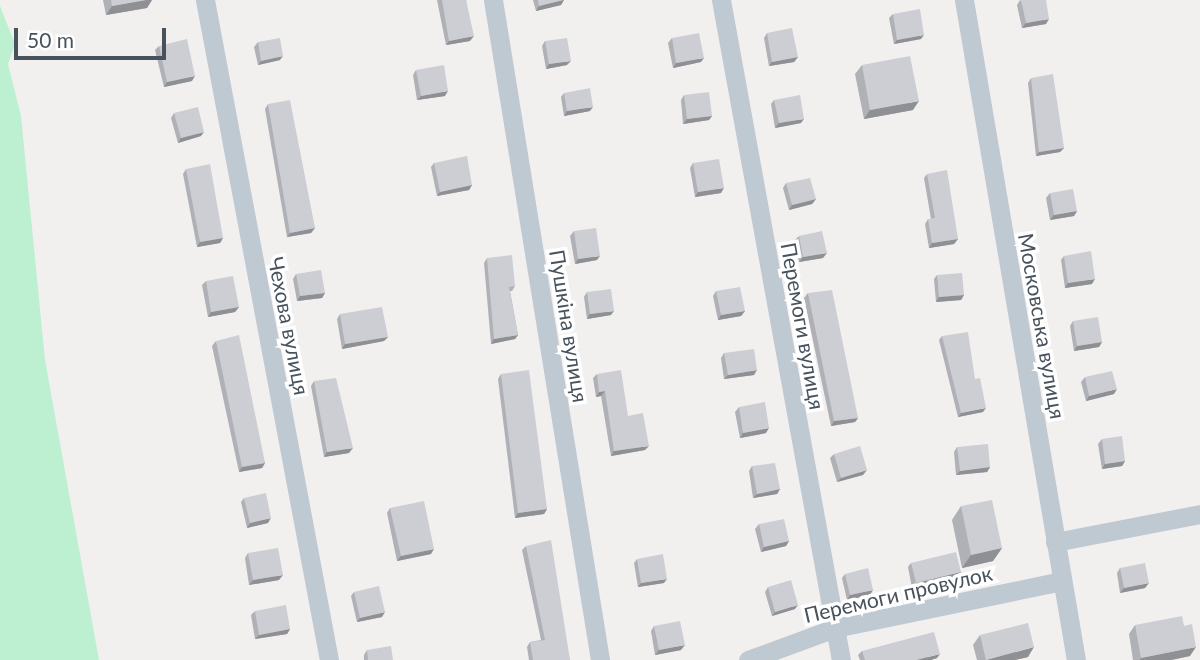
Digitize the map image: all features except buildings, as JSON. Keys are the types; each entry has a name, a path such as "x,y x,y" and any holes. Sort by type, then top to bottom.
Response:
{"street":[{"name":"Чехова вулиця","path":"205,0 329,660"},
{"name":"Пушкіна вулиця","path":"493,0 600,660"},
{"name":"Перемоги вулиця","path":"721,0 841,660"},
{"name":"Московська вулиця","path":"964,0 1076,660"},
{"path":"1055,542 1200,514"},
{"name":"Перемоги провулок","path":"748,660 835,628 1061,581"}],"green space":[{"path":"0,6 15,44 8,64 21,116 45,360 99,660 0,660"}]}
